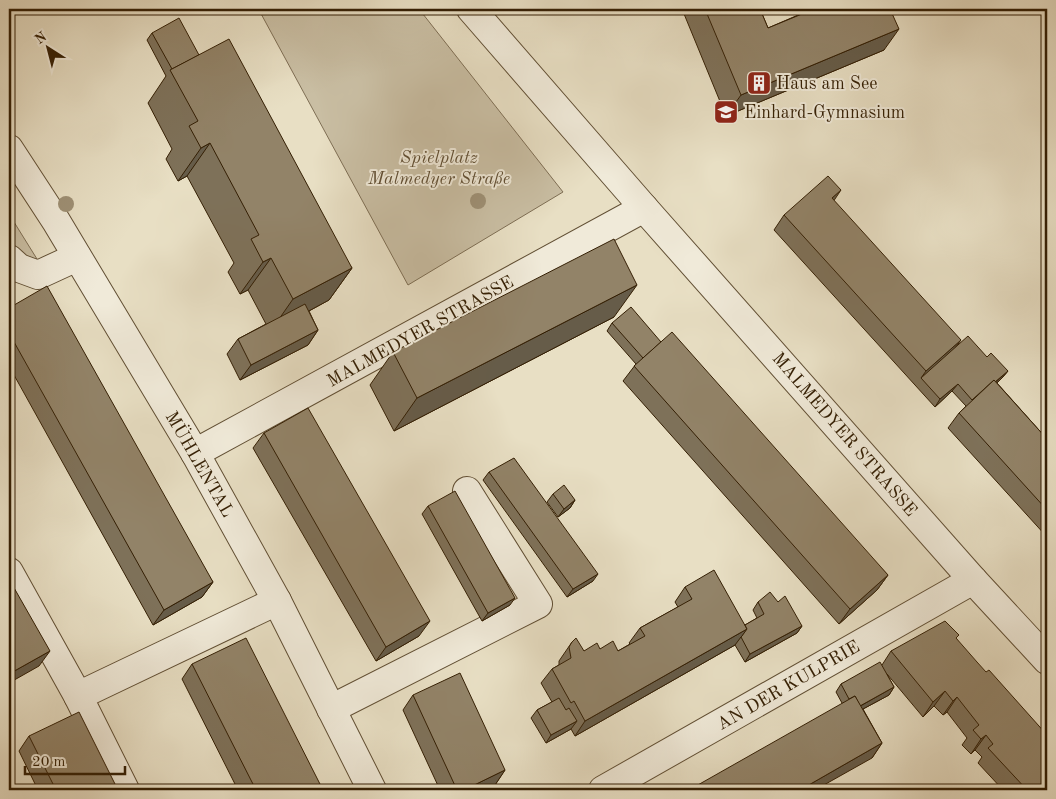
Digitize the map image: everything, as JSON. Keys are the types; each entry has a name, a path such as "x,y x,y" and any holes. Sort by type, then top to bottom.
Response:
{"street":[{"name":"MALMEDYER STRASSE","path":"471,9 973,580 1047,660"},
{"name":"MÜHLENTAL","path":"9,149 77,257 195,453 277,601 372,790"},
{"name":"MALMEDYER STRASSE","path":"195,453 644,208"},
{"path":"9,259 19,268 38,275 77,257"},
{"path":"332,709 538,604 466,492"},
{"path":"9,572 78,696 125,790"},
{"name":"AN DER KULPRIE","path":"603,790 973,580"},
{"path":"78,696 277,601"}],"green space":[{"name":"Spielplatz Malmedyer Straße","path":"419,9 563,192 408,285 259,10"},
{"path":"9,214 37,259 31,261 9,247"}],"building":[{"name":"Haus am See","path":"705,9 760,9 768,28 814,9 890,9 899,29 741,95"},
{"path":"179,18 199,55 172,69 152,33"},
{"path":"229,39 352,268 293,299 271,258 263,262 251,239 259,235 210,143 201,148 189,126 198,121 170,70"},
{"path":"828,176 841,190 832,198 961,340 926,371 784,215"},
{"path":"614,239 637,285 417,398 393,352"},
{"path":"47,286 213,582 164,610 9,333 9,308"},
{"path":"305,304 318,330 251,365 238,339"},
{"path":"631,307 661,342 643,358 612,323"},
{"path":"672,332 888,575 850,609 634,366"},
{"path":"968,336 987,357 991,353 1008,371 995,382 994,380 972,400 958,384 940,399 921,378"},
{"path":"994,380 1047,439 1047,510 959,413"},
{"path":"308,408 430,621 386,647 264,433"},
{"path":"514,458 598,574 573,589 489,472"},
{"path":"564,485 575,500 564,509 553,494"},
{"path":"455,491 515,598 488,613 428,506"},
{"path":"714,570 747,629 585,721 574,701 571,703 552,669 571,658 569,647 572,642 576,638 584,651 597,643 600,649 613,641 618,651 645,636 640,628 692,599 685,587"},
{"path":"9,579 50,651 9,674"},
{"path":"770,592 778,602 785,596 802,626 750,654 741,637 747,629 745,625 764,614 758,602"},
{"path":"945,621 959,635 956,638 977,662 986,672 989,670 1047,735 1047,790 1027,790 988,748 993,744 986,735 981,739 973,730 979,725 957,697 953,701 945,691 933,702 891,651"},
{"path":"246,638 323,790 256,790 192,664"},
{"path":"880,662 894,687 860,706 855,696 849,699 841,684"},
{"path":"460,673 505,770 464,790 457,790 413,695"},
{"path":"855,696 882,743 800,790 689,790"},
{"path":"559,698 566,710 569,708 577,721 551,735 537,710"},
{"path":"79,712 118,790 56,790 29,736"}],"place":[{"name":"Haus am See","path":"759,83"},
{"name":"Einhard-Gymnasium","path":"726,112"}]}
